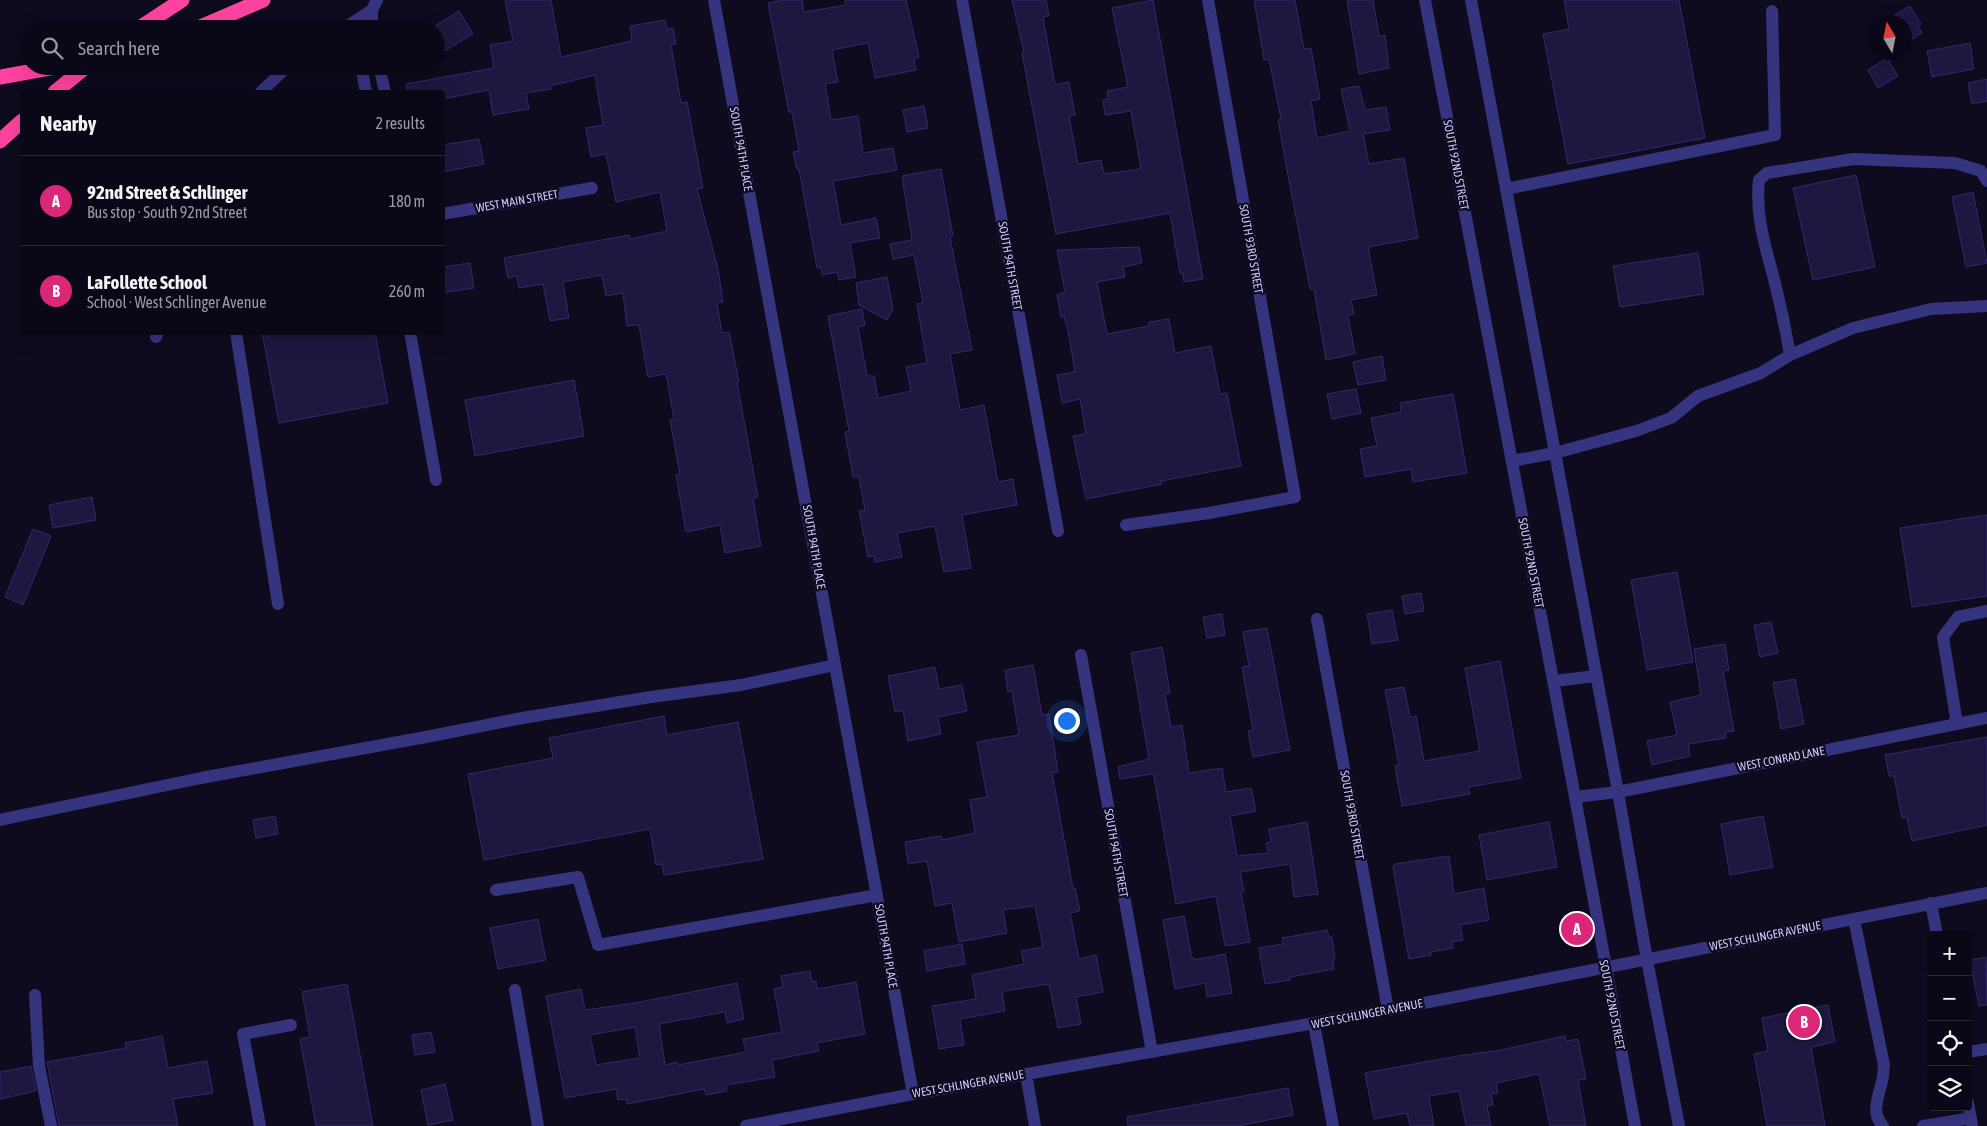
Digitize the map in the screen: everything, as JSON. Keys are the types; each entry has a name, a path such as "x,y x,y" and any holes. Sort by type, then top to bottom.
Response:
{"highway":[{"path":"152,20 182,0"},
{"path":"217,20 263,0"},
{"path":"0,77 20,73"},
{"path":"57,90 76,75"},
{"path":"0,141 20,123"}],"street":[{"name":"SOUTH 94TH PLACE","path":"714,0 913,1094"},
{"name":"SOUTH 94TH STREET","path":"962,0 1058,531"},
{"name":"SOUTH 93RD STREET","path":"1126,525 1209,513 1295,497 1208,0"},
{"name":"SOUTH 92ND STREET","path":"1425,0 1576,797 1635,1126"},
{"path":"1471,0 1618,792 1646,960 1680,1126"},
{"path":"358,20 374,5"},
{"path":"373,20 374,5"},
{"path":"1506,189 1775,135 1772,11"},
{"path":"263,90 279,75"},
{"path":"363,75 366,90"},
{"path":"381,75 385,90"},
{"path":"1790,355 1760,224 1759,180 1767,173 1853,159 1955,163 1981,171 1987,181"},
{"name":"WEST MAIN STREET","path":"445,213 592,188"},
{"path":"1512,461 1555,453 1671,418 1698,396 1762,373 1790,355 1853,328 1931,309 1987,306"},
{"path":"236,335 278,604"},
{"path":"411,335 436,480"},
{"path":"1957,724 1943,637 1958,617 1987,610"},
{"name":"SOUTH 93RD STREET","path":"1317,619 1388,1010"},
{"name":"SOUTH 94TH STREET","path":"1081,655 1152,1052"},
{"path":"0,820 192,780 522,718 741,684 835,665"},
{"path":"1554,681 1596,676"},
{"name":"WEST CONRAD LANE","path":"1576,797 1618,792 1987,718"},
{"path":"496,890 578,877 598,945 877,895"},
{"name":"WEST SCHLINGER AVENUE","path":"746,1126 913,1094 1314,1024 1987,893"},
{"path":"1931,903 1936,931"},
{"path":"1854,919 1884,1064 1883,1079 1875,1111 1879,1122 1883,1126"},
{"path":"515,990 538,1126"},
{"path":"35,995 39,1066 51,1126"},
{"path":"1314,1024 1333,1126"},
{"path":"260,1126 243,1034 291,1025"},
{"path":"1972,1051 1987,1049"},
{"path":"1026,1074 1035,1126"},
{"path":"1923,1126 1972,1122"}],"building":[{"path":"505,0 551,0 561,57 632,41 630,26 665,20 667,29 673,28 676,44 671,45 681,103 687,102 703,188 697,189 718,269 723,302 717,303 722,333 729,332 739,382 737,382 758,497 753,498 761,546 725,553 720,525 686,532 676,475 680,474 670,420 674,419 666,374 648,377 639,325 627,326 623,293 606,296 602,275 563,282 569,318 550,321 543,284 519,288 517,276 508,278 504,258 629,235 630,239 667,231 660,192 616,202 606,154 591,157 586,128 603,125 595,75 550,86 551,89 526,93 529,109 493,115 489,90 445,98 445,90 407,90 406,84 494,68 490,45 513,41"},
{"path":"783,0 802,0 804,12 846,5 845,0 906,0 919,57 914,58 916,70 875,78 868,43 832,50 838,82 825,84 831,120 858,116 863,153 893,148 897,170 833,181 841,225 876,218 880,238 850,243 856,277 839,280 837,272 822,275 821,268 817,268 799,169 797,169 793,152 799,151 792,112 789,112 768,3"},
{"path":"1012,0 1046,0 1049,16 1043,17 1055,85 1069,82 1075,115 1069,116 1078,164 1101,160 1104,174 1141,169 1131,111 1105,115 1103,100 1108,99 1107,91 1128,87 1112,8 1153,0 1203,279 1184,282 1183,273 1180,273 1170,213 1056,234 1022,53 1024,52"},
{"path":"1254,0 1295,0 1304,49 1311,48 1320,99 1311,101 1317,138 1350,131 1341,89 1359,86 1365,110 1386,107 1390,130 1363,134 1369,164 1404,158 1418,238 1368,247 1377,295 1351,300 1354,314 1348,315 1355,354 1326,360 1314,289 1310,289 1289,181 1278,120 1281,119 1269,59 1264,60"},
{"path":"1347,0 1373,0 1379,36 1385,35 1389,68 1359,74"},
{"path":"1564,0 1679,0 1705,138 1568,164 1543,34 1569,29"},
{"path":"1910,6 1921,24 1918,26 1922,33 1912,39 1912,15 1895,15"},
{"path":"459,11 473,34 445,51 444,20"},
{"path":"1970,43 1974,69 1932,77 1927,51"},
{"path":"1884,60 1888,60 1898,76 1878,88 1868,70"},
{"path":"1987,79 1987,101 1972,104 1968,83"},
{"path":"924,106 928,128 907,132 903,110"},
{"path":"479,139 484,164 445,171 445,145"},
{"path":"941,169 953,236 950,237 972,350 950,354 960,410 984,405 998,482 1013,479 1017,505 962,515 971,568 944,572 935,526 897,533 902,557 875,562 874,556 868,557 859,511 865,510 859,477 853,477 845,432 849,431 828,316 862,309 865,325 858,327 867,376 874,376 878,398 911,391 906,367 927,363 917,304 923,303 914,255 893,259 890,244 912,240 902,176"},
{"path":"1856,175 1875,267 1813,280 1793,188"},
{"path":"1973,192 1987,263 1966,267 1952,197"},
{"path":"1139,247 1142,263 1123,267 1125,277 1097,282 1107,334 1149,326 1149,322 1169,319 1175,353 1211,346 1220,394 1227,393 1241,466 1161,481 1162,484 1086,499 1073,436 1086,434 1080,399 1062,403 1057,375 1075,372 1068,330 1064,317 1061,317 1057,295 1065,292 1057,250"},
{"path":"1698,253 1704,294 1620,307 1613,266"},
{"path":"470,263 474,288 445,293 445,267"},
{"path":"887,277 893,309 887,320 859,305 856,283"},
{"path":"263,335 376,335 388,403 279,423"},
{"path":"1382,356 1386,380 1358,385 1353,362"},
{"path":"574,380 584,436 475,456 465,400"},
{"path":"1356,389 1361,413 1332,419 1327,394"},
{"path":"1453,394 1467,473 1413,482 1411,469 1365,477 1360,449 1377,446 1371,418 1401,412 1400,403"},
{"path":"92,497 96,520 53,528 49,505"},
{"path":"1987,515 1987,596 1912,607 1900,528"},
{"path":"33,529 51,536 23,605 5,597"},
{"path":"1677,572 1693,662 1647,670 1631,580"},
{"path":"1421,593 1424,611 1405,614 1402,596"},
{"path":"1392,610 1398,640 1372,644 1367,614"},
{"path":"1222,614 1225,635 1207,638 1203,617"},
{"path":"1771,622 1778,653 1760,657 1754,625"},
{"path":"1267,628 1290,750 1253,757 1248,731 1253,730 1242,667 1249,666 1243,632"},
{"path":"1725,644 1729,670 1723,671 1734,731 1725,732 1726,738 1688,744 1690,756 1652,765 1647,741 1677,735 1670,702 1701,695 1694,649"},
{"path":"1162,647 1170,693 1165,694 1171,727 1182,725 1189,773 1222,768 1226,792 1251,788 1256,811 1230,816 1237,856 1268,853 1266,843 1271,842 1269,829 1307,822 1318,894 1294,897 1290,864 1240,872 1244,891 1241,892 1250,942 1225,946 1216,896 1176,904 1154,776 1152,774 1120,779 1118,767 1149,759 1131,653"},
{"path":"1500,661 1521,778 1468,787 1470,794 1402,806 1395,766 1399,765 1385,690 1404,687 1410,717 1416,716 1424,761 1480,751 1465,668"},
{"path":"1033,665 1042,715 1049,714 1058,772 1052,773 1073,889 1075,888 1080,911 1070,913 1079,959 1096,955 1103,992 1076,997 1081,1024 1058,1028 1049,984 1005,991 1002,993 1005,1011 960,1019 964,1045 939,1049 932,1006 976,999 972,975 1024,964 1021,951 1043,947 1035,906 1003,910 1007,933 959,942 952,903 935,906 927,861 908,864 905,842 941,836 942,840 975,833 970,800 987,797 977,742 1019,735 1012,691 1008,692 1005,670"},
{"path":"935,667 939,689 962,685 967,711 938,717 941,734 908,741 903,710 895,712 888,676"},
{"path":"1795,679 1804,724 1781,729 1773,683"},
{"path":"664,716 667,735 738,722 763,859 664,875 662,864 656,865 650,829 484,860 468,774 553,758 549,738"},
{"path":"1987,737 1987,825 1912,841 1907,817 1902,818 1894,776 1889,776 1885,755"},
{"path":"275,816 278,834 256,838 253,820"},
{"path":"1763,816 1773,867 1730,875 1721,824"},
{"path":"1549,822 1557,867 1487,880 1479,835"},
{"path":"1449,856 1454,894 1484,888 1489,920 1460,925 1463,940 1452,942 1453,948 1409,959 1393,867 1395,864"},
{"path":"1184,916 1192,958 1194,960 1225,954 1232,993 1207,997 1205,983 1175,989 1163,920"},
{"path":"538,919 546,960 498,969 490,928"},
{"path":"1327,930 1329,937 1332,937 1335,958 1333,961 1334,969 1290,977 1290,980 1265,984 1259,948 1283,944 1282,938"},
{"path":"962,944 965,964 927,971 924,951"},
{"path":"1986,957 1987,1005 1979,1006 1972,970 1972,960"},
{"path":"810,971 812,982 816,981 817,989 856,982 865,1034 817,1043 819,1051 772,1060 775,1077 726,1085 727,1091 706,1095 704,1089 627,1104 626,1099 618,1100 616,1089 565,1098 546,996 581,989 585,1010 635,1003 737,983 744,1019 727,1023 725,1012 659,1024 665,1065 677,1062 678,1065 746,1052 743,1039 782,1032 774,989 783,987 781,976","holes":["635,1027 640,1058 596,1065 590,1035"]},
{"path":"347,984 373,1126 316,1126 300,1039 310,1037 302,992"},
{"path":"1828,1005 1835,1042 1811,1047 1825,1126 1767,1126 1754,1054 1768,1051 1762,1018"},
{"path":"431,1032 435,1052 415,1055 412,1035"},
{"path":"162,1036 168,1068 207,1061 213,1093 173,1099 178,1126 59,1126 47,1062 126,1048 125,1043"},
{"path":"1565,1036 1566,1041 1578,1039 1586,1079 1578,1080 1586,1126 1550,1126 1539,1074 1496,1083 1498,1093 1491,1094 1493,1105 1487,1106 1491,1126 1466,1126 1459,1091 1429,1096 1434,1126 1410,1126 1407,1113 1374,1119 1365,1073 1501,1050"},
{"path":"31,1066 36,1091 0,1099 0,1072"},
{"path":"445,1084 453,1120 428,1125 421,1090"},
{"path":"1288,1088 1293,1115 1238,1126 1128,1126 1127,1117"}],"place":[{"name":"92nd Street & Schlinger","path":"1577,929"},
{"name":"LaFollette School","path":"1804,1022"}]}
